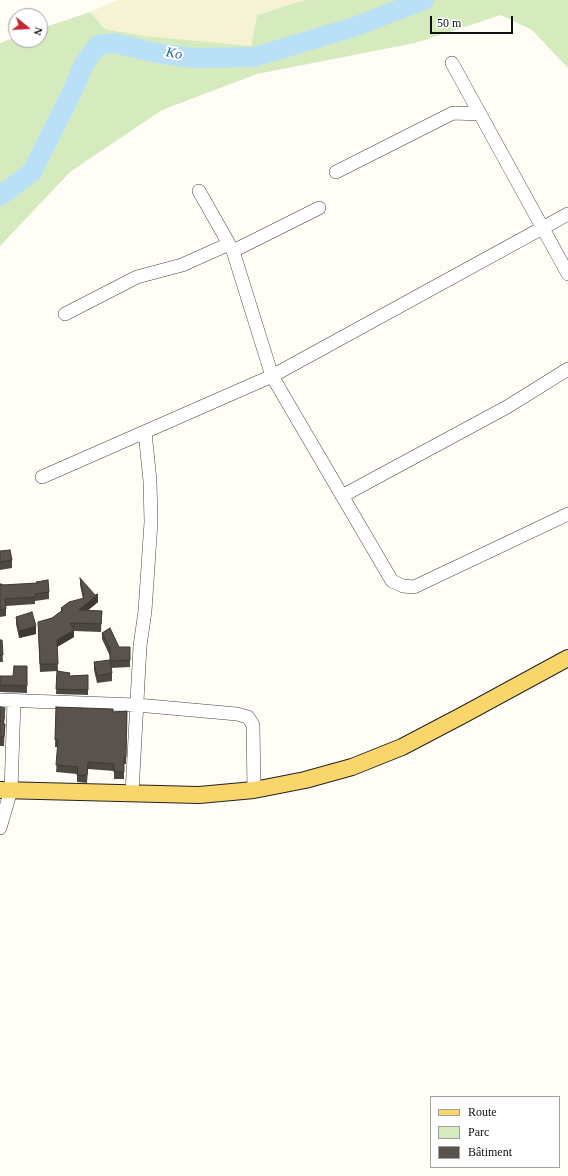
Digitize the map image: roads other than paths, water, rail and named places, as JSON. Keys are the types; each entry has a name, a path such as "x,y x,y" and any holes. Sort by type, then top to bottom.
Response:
{"main road":[{"path":"5,790 199,795 254,790 305,780 352,767 402,747 568,658"}],"street":[{"path":"452,63 568,274"},
{"path":"336,172 453,113 480,114"},
{"path":"199,191 231,247 272,376 392,581 403,586 414,587 568,514"},
{"path":"65,314 137,277 182,264 231,247 319,208"},
{"path":"42,477 272,376 568,214"},
{"path":"342,496 507,407 568,369"},
{"path":"132,794 140,646 146,603 151,522 150,481 145,432"},
{"path":"0,700 137,705 248,716 253,725 254,790"},
{"path":"0,828 14,700"}],"waterway":[{"name":"Ko","path":"0,196 32,172 74,88 84,64 98,45 114,43 156,53 194,58 254,57 354,27 424,0"}]}
